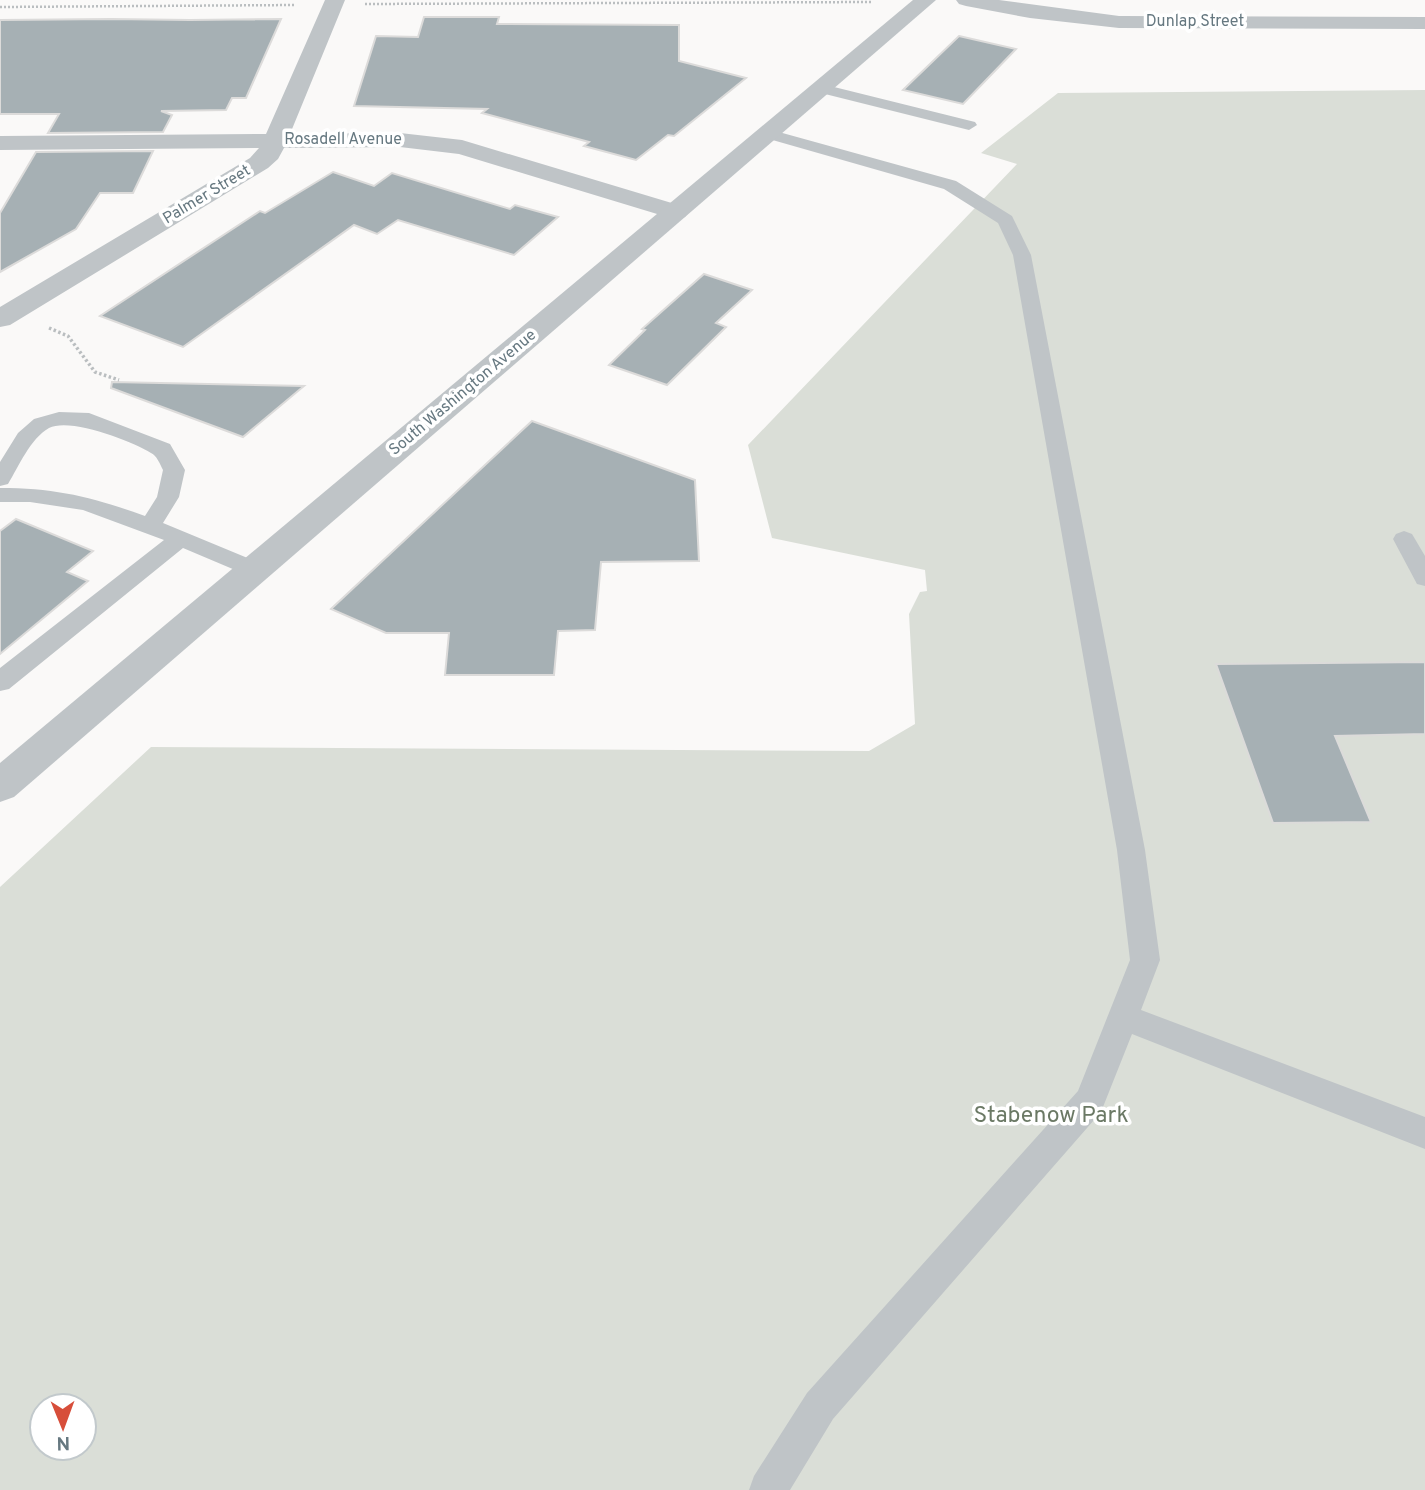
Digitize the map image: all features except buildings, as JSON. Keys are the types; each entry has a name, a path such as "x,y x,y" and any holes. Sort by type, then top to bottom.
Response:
{"street":[{"name":"South Washington Avenue","path":"6,772 254,570 926,0"},
{"name":"Dunlap Street","path":"966,0 1030,12 1119,22 1425,23"},
{"name":"Palmer Street","path":"0,319 259,163 269,154 346,2"},
{"name":"Rosadell Avenue","path":"0,142 400,140 462,147 676,212"}],"lane":[{"path":"822,89 969,125"},
{"path":"768,134 950,185 1006,220 1022,254 1131,850 1145,960 1090,1101 820,1406 768,1490"},
{"path":"0,479 26,438 41,424 59,418 82,418 162,449 174,470 168,497 149,527"},
{"path":"0,495 30,495 87,503 181,538 254,570"},
{"path":"0,682 181,538"},
{"path":"1404,539 1425,578"},
{"path":"1123,1017 1425,1133"}],"path":[{"path":"346,2 876,2"},
{"path":"0,7 308,5"},
{"path":"46,327 68,336 95,372 119,380"}],"green space":[{"name":"Stabenow Park","path":"1425,90 1425,1490 0,1490 0,887 151,747 869,751 915,724 909,614 920,592 927,591 925,570 772,538 748,445 1017,164 981,153 1058,93"}]}
